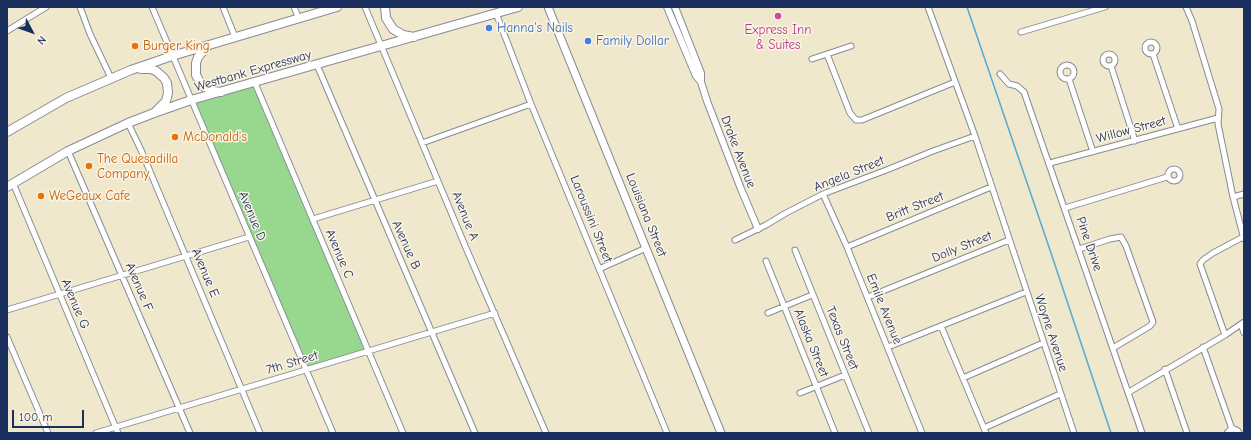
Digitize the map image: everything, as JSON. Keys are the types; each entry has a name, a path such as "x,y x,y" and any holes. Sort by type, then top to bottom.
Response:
{"highway":[{"path":"7,132 66,98 131,70 172,56 337,7"},
{"path":"385,7 386,18 393,29 403,35 414,37"},
{"name":"Westbank Expressway","path":"10,185 68,151 128,122 192,100 518,7"},
{"path":"210,45 198,57 196,63 196,75 198,80 205,87 214,91 224,92"},
{"path":"131,70 144,68 151,69 156,71 167,83 168,93 166,101 154,113"}],"main road":[{"name":"Louisiana Street","path":"548,7 721,433"}],"street":[{"path":"7,31 46,7"},
{"path":"80,7 90,34 110,78"},
{"name":"Avenue D","path":"152,7 332,433"},
{"path":"223,7 235,37"},
{"path":"294,7 299,19"},
{"name":"Avenue A","path":"365,7 546,433"},
{"name":"Drake Avenue","path":"667,7 696,76 701,82"},
{"name":"Drake Avenue","path":"675,7 701,73 701,82 707,101 740,189 758,229"},
{"path":"928,7 974,136"},
{"path":"1021,32 1105,7"},
{"path":"1186,7 1192,21 1219,109 1218,118 1233,197 1244,238 1214,253 1203,260 1200,264 1225,335"},
{"name":"Laroussini Street","path":"496,13 667,433"},
{"path":"812,59 851,46"},
{"path":"827,54 850,113 856,120 862,120 955,82"},
{"path":"1153,54 1178,129"},
{"name":"Avenue B","path":"317,65 475,433"},
{"path":"1111,66 1134,141"},
{"name":"Pine Drive","path":"1000,74 1010,84 1017,86 1024,92 1050,163 1142,433"},
{"path":"1069,79 1093,152"},
{"name":"Avenue C","path":"255,83 404,433"},
{"path":"422,143 532,104"},
{"name":"Willow Street","path":"1050,163 1218,118"},
{"name":"Avenue E","path":"128,122 260,433"},
{"name":"Angela Street","path":"735,240 823,194 974,136"},
{"name":"Dolly Street","path":"868,297 1009,240 974,136"},
{"name":"Avenue F","path":"68,151 190,433"},
{"path":"1065,208 1167,177"},
{"path":"312,219 438,181"},
{"name":"Avenue G","path":"10,185 59,294 118,433"},
{"name":"Britt Street","path":"847,247 991,187"},
{"name":"Emile Avenue","path":"823,194 868,297 922,433"},
{"path":"1233,197 1244,194"},
{"path":"7,310 249,237"},
{"path":"1079,249 1110,239 1122,237 1153,322 1150,326 1113,348"},
{"name":"Wayne Avenue","path":"1009,240 1074,433"},
{"path":"599,268 646,248"},
{"name":"Texas Street","path":"794,250 869,433"},
{"name":"Alaska Street","path":"766,261 836,433"},
{"path":"888,347 1026,292"},
{"path":"768,313 812,295"},
{"name":"7th Street","path":"96,433 495,313"},
{"path":"1129,392 1165,369 1225,335 1242,323 1244,333"},
{"path":"941,326 985,430 1060,394"},
{"path":"7,338 48,433"},
{"path":"963,378 1043,343"},
{"path":"1203,347 1232,429"},
{"path":"1165,369 1187,433"},
{"path":"800,393 845,374"},
{"path":"1227,433 1232,429"},
{"path":"1232,429 1236,429 1239,433"}],"green space":[{"path":"255,83 369,351 306,370 191,100"}],"waterway":[{"path":"967,7 1111,433"}],"place":[{"name":"Express Inn & Suites","path":"778,16"},
{"name":"Hanna's Nails","path":"489,28"},
{"name":"Family Dollar","path":"588,41"},
{"name":"Burger King","path":"135,46"},
{"name":"McDonald's","path":"175,137"},
{"name":"The Quesadilla Company","path":"89,166"},
{"name":"WeGeaux Cafe","path":"41,196"}]}
